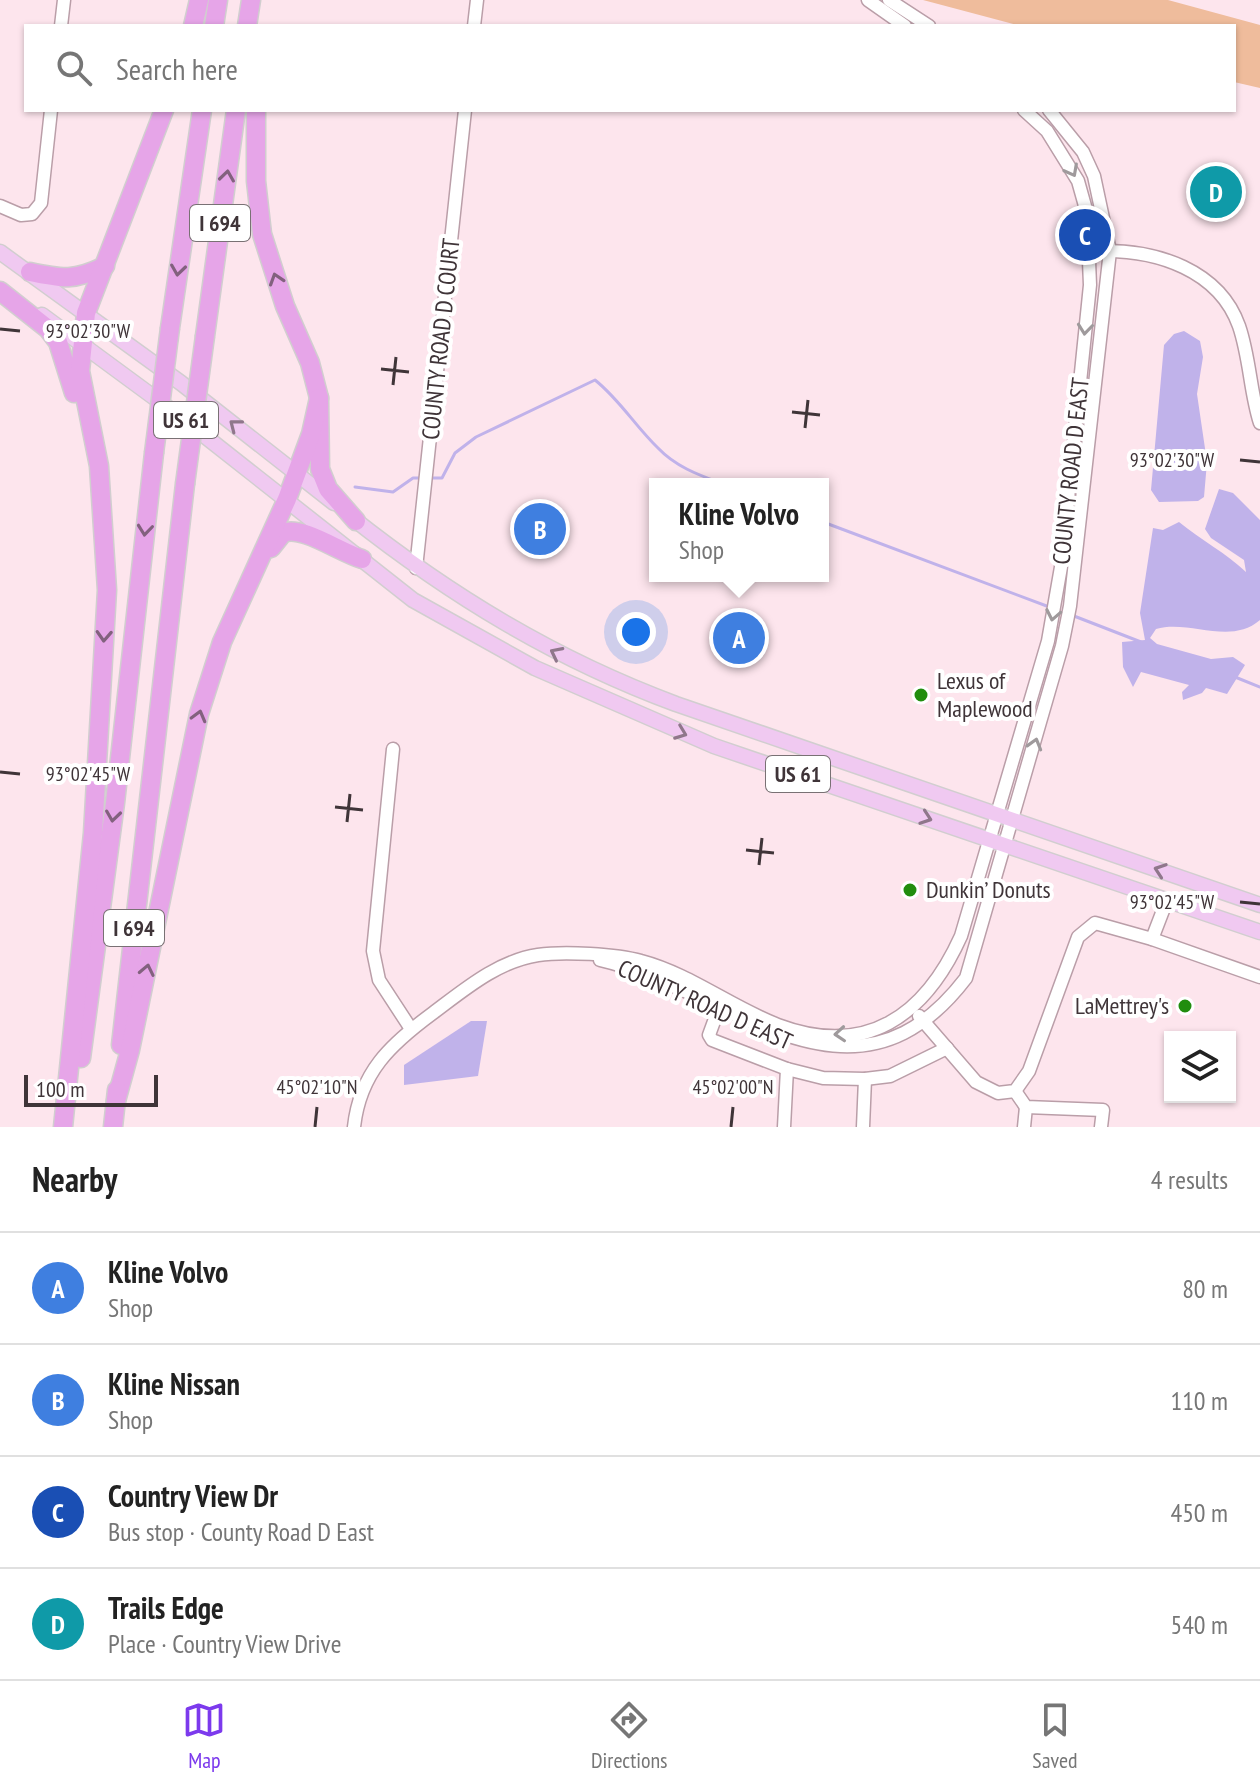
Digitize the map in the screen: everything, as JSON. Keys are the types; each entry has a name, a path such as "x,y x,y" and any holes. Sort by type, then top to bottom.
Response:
{"highway":[{"path":"193,24 199,0"},
{"path":"214,24 218,0"},
{"path":"247,24 251,0"},
{"path":"259,24 260,0"},
{"path":"63,1127 93,833 107,590 99,466 80,371 86,313 163,112"},
{"name":"I 694","path":"72,1127 115,803 154,453 202,112"},
{"name":"I 694","path":"113,1127 161,670 236,112"},
{"path":"256,112 256,181 262,234 285,306 310,363 319,398 320,469 328,489 356,521"},
{"path":"30,272 61,279 80,278 105,266"},
{"path":"0,288 48,329 58,342 81,414 104,516"},
{"path":"116,1101 136,1023 199,714 222,642 287,499 311,434 319,398"},
{"path":"247,587 275,541 291,530 305,532 334,550 362,559"}],"main road":[{"name":"US 61","path":"0,252 86,313 416,568 525,637 632,688 1260,905"},
{"name":"US 61","path":"0,288 83,343 427,609 586,693 714,746 1260,932"}],"street":[{"path":"61,24 64,0"},
{"path":"474,24 477,0"},
{"path":"868,0 902,24"},
{"path":"889,0 926,24"},
{"path":"0,206 21,215 32,214 41,203 51,112"},
{"name":"COUNTY ROAD D COURT","path":"416,568 465,112"},
{"name":"COUNTY ROAD D EAST","path":"721,1004 813,1035 869,1031 912,1008 945,973 961,936 1043,659 1056,601 1066,526 1091,252 1087,213 1078,181 1047,131 1026,112"},
{"name":"COUNTY ROAD D EAST","path":"354,1127 363,1086 376,1063 411,1029 501,967 539,955 612,955 641,961 795,1046 819,1051 841,1052 884,1045 909,1034 949,1003 966,978 1014,819 1070,606 1110,251 1094,176 1083,152 1051,112"},
{"path":"1091,252 1110,251 1166,259 1187,267 1207,281 1226,302 1242,338 1260,423"},
{"path":"393,749 373,951 379,980 411,1029"},
{"path":"1152,939 1167,900"},
{"path":"1015,1091 1029,1071 1078,937 1095,923 1152,939 1260,977"},
{"path":"721,1004 709,1035 712,1040 787,1069 823,1078 890,1076 947,1048"},
{"path":"912,1008 987,1090 1015,1091"},
{"path":"784,1127 787,1069"},
{"path":"863,1127 865,1079"},
{"path":"1015,1091 1026,1107 1024,1127"},
{"path":"1026,1107 1103,1110 1101,1127"}],"shaded area":[{"path":"923,0 1168,0 1260,25 1260,88 1236,82 1236,24 1013,24"},
{"path":"1184,331 1200,341 1203,357 1197,394 1207,462 1204,497 1198,501 1159,502 1151,490 1164,345 1174,334"},
{"path":"1219,489 1233,493 1260,520 1260,620 1236,631 1182,627 1156,629 1150,638 1157,644 1211,659 1233,657 1245,665 1227,694 1206,688 1202,693 1183,700 1182,692 1189,685 1141,672 1133,687 1123,667 1122,642 1145,640 1140,613 1153,528 1163,530 1179,522 1246,572 1244,560 1211,538 1205,529"},
{"path":"471,1021 487,1021 478,1076 404,1085 404,1065"}],"waterway":[{"path":"430,478 442,478 455,453 476,437 595,380 665,455 708,478"},
{"path":"355,487 393,492 413,478 423,478"},
{"path":"829,524 1052,608"},
{"path":"1074,616 1141,642"},
{"path":"1235,677 1260,687"}],"place":[{"name":"Trails Edge","path":"1216,192"},
{"name":"Country View Dr","path":"1085,235"},
{"name":"Kline Nissan","path":"540,529"},
{"name":"Kline Volvo","path":"739,638"},
{"name":"Lexus of Maplewood","path":"921,695"},
{"name":"Dunkin’ Donuts","path":"910,890"},
{"name":"LaMettrey's","path":"1185,1006"}]}
